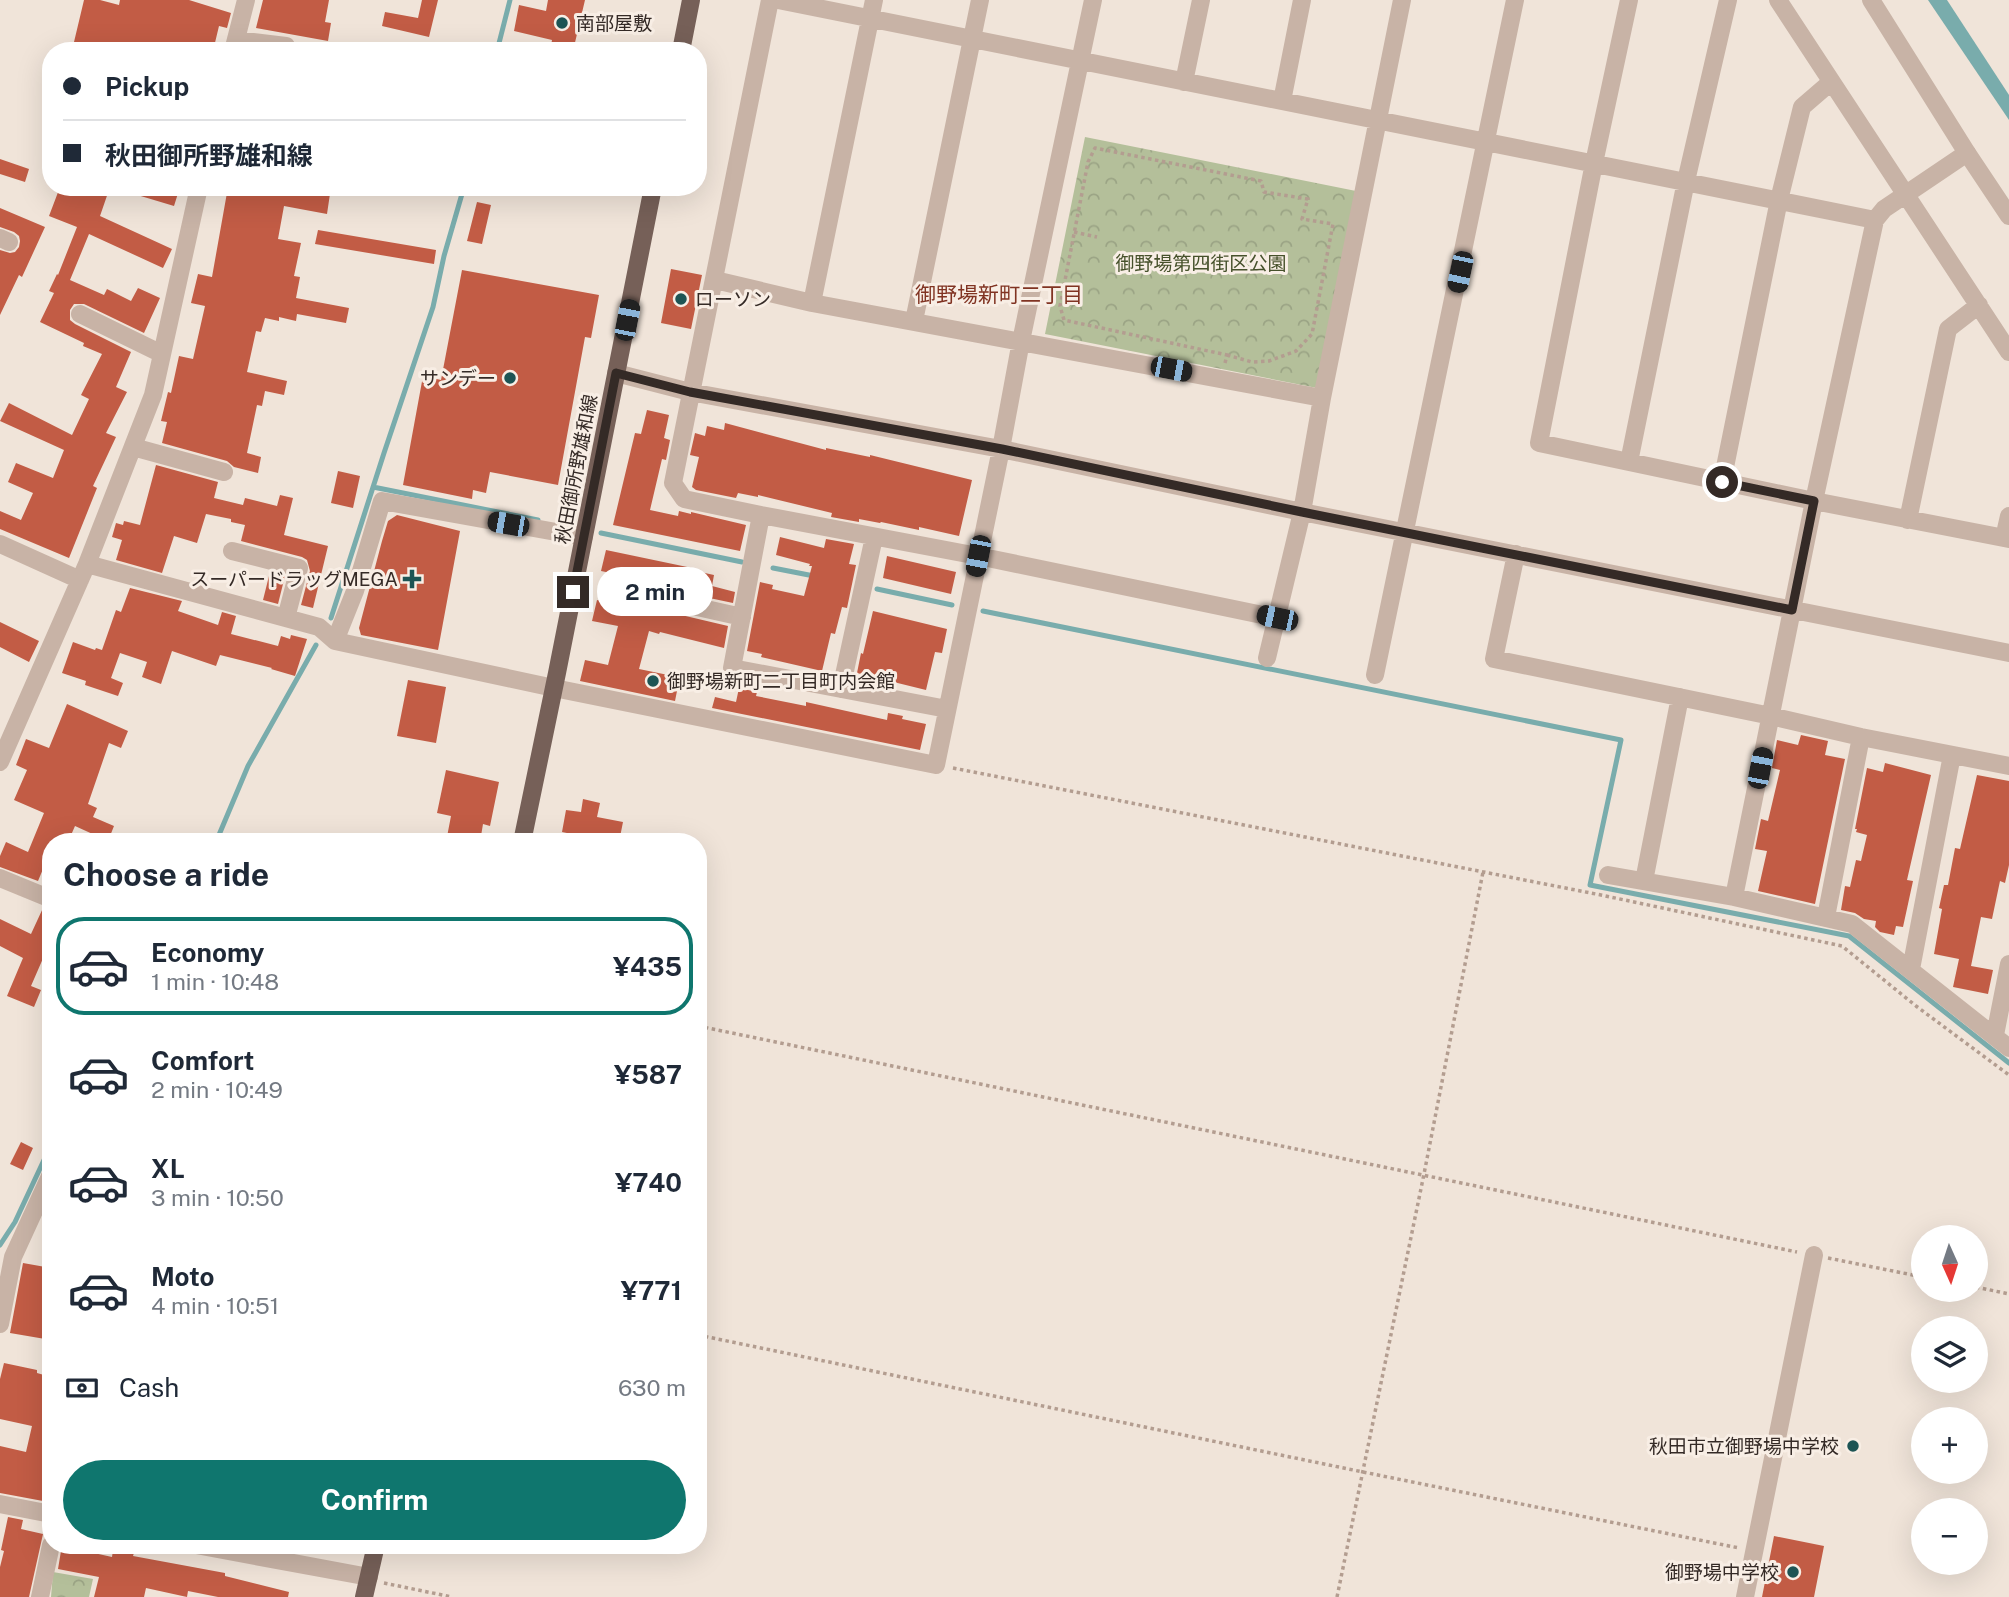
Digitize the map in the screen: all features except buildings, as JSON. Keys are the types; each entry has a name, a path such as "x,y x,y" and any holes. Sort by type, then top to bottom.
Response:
{"main road":[{"path":"683,42 691,0"},
{"name":"秋田御所野雄和線","path":"524,833 651,196"},
{"path":"367,1585 374,1554"}],"street":[{"path":"235,42 246,0"},
{"path":"770,0 673,483 684,499 1277,618"},
{"path":"778,0 1875,220"},
{"path":"813,303 874,0"},
{"path":"914,321 980,0"},
{"path":"0,544 83,572 319,626 335,641 936,765 1002,449 1021,341 1094,0"},
{"path":"1184,82 1201,0"},
{"path":"1282,101 1302,0"},
{"path":"1267,658 1302,512 1322,398 1402,0"},
{"path":"1375,675 1515,0"},
{"path":"1629,0 1539,443 2007,539 2009,516"},
{"path":"1629,462 1686,181 1728,0"},
{"path":"1778,0 2009,352"},
{"path":"1871,0 2009,216"},
{"path":"1722,482 1780,200 1802,107 1831,82"},
{"path":"1734,897 1814,501 1875,220 1884,209 1967,153"},
{"path":"0,762 83,572 153,395 198,196"},
{"path":"715,280 813,303 1322,398"},
{"path":"1908,520 1948,329 1979,305"},
{"path":"80,314 162,354"},
{"path":"616,373 690,392 1002,449 1302,512 2009,653"},
{"path":"133,447 224,472"},
{"path":"335,641 355,591 382,501 584,537"},
{"path":"761,515 732,668 947,709"},
{"path":"841,689 874,537"},
{"path":"232,551 299,569 286,618"},
{"path":"1516,554 1494,659 2009,766"},
{"path":"648,596 742,617"},
{"path":"1644,881 1680,697"},
{"path":"1826,917 1861,737"},
{"path":"1911,969 1952,755"},
{"path":"1608,875 1734,897 1852,924 2009,1048"},
{"path":"0,878 42,895"},
{"path":"1994,1035 2009,964"},
{"path":"0,1324 13,1258 42,1194"},
{"path":"1745,1597 1814,1255"},
{"path":"0,1504 42,1512"},
{"path":"40,1597 49,1554"},
{"path":"236,1554 367,1585"}],"path":[{"path":"1095,148 1261,181 1264,192 1308,198 1302,219 1333,224 1312,334 1296,351 1269,361 1252,362 1227,355 1064,320 1060,306 1088,162 1095,148"},
{"path":"1074,232 1097,237"},
{"path":"1221,379 1227,355"},
{"path":"936,765 1483,872 1842,946 1916,1006 2009,1075"},
{"path":"1337,1597 1483,872"},
{"path":"707,1028 1911,1275"},
{"path":"1988,1290 2009,1294"},
{"path":"707,1337 1755,1551"},
{"path":"367,1585 452,1597"}],"green space":[{"name":"御野場第四街区公園","path":"1085,137 1356,191 1317,388 1045,334"},
{"path":"53,1572 93,1579 89,1597 51,1597"}],"water":[{"path":"1928,0 1947,0 2009,95 2009,120"}],"waterway":[{"path":"499,42 510,0"},
{"path":"331,618 433,307 461,196"},
{"path":"373,487 538,520"},
{"path":"601,533 742,562"},
{"path":"773,568 814,576"},
{"path":"877,589 952,605"},
{"path":"983,611 1621,740 1590,885 1849,936 2009,1063"},
{"path":"220,833 248,766 316,645"},
{"path":"0,1245 15,1222 42,1164"}],"place":[{"name":"南部屋敷","path":"562,23"},
{"name":"ローソン","path":"681,299"},
{"name":"サンデー","path":"510,378"},
{"name":"スーパードラッグMEGA","path":"412,579"},
{"name":"御野場新町二丁目町内会館","path":"653,681"},
{"name":"秋田市立御野場中学校","path":"1853,1446"},
{"name":"御野場中学校","path":"1793,1572"}],"district":[{"name":"御野場新町二丁目","path":"999,294"}],"route":[{"path":"573,592 616,373 690,392 1002,449 1792,610 1814,501 1722,482"}]}
